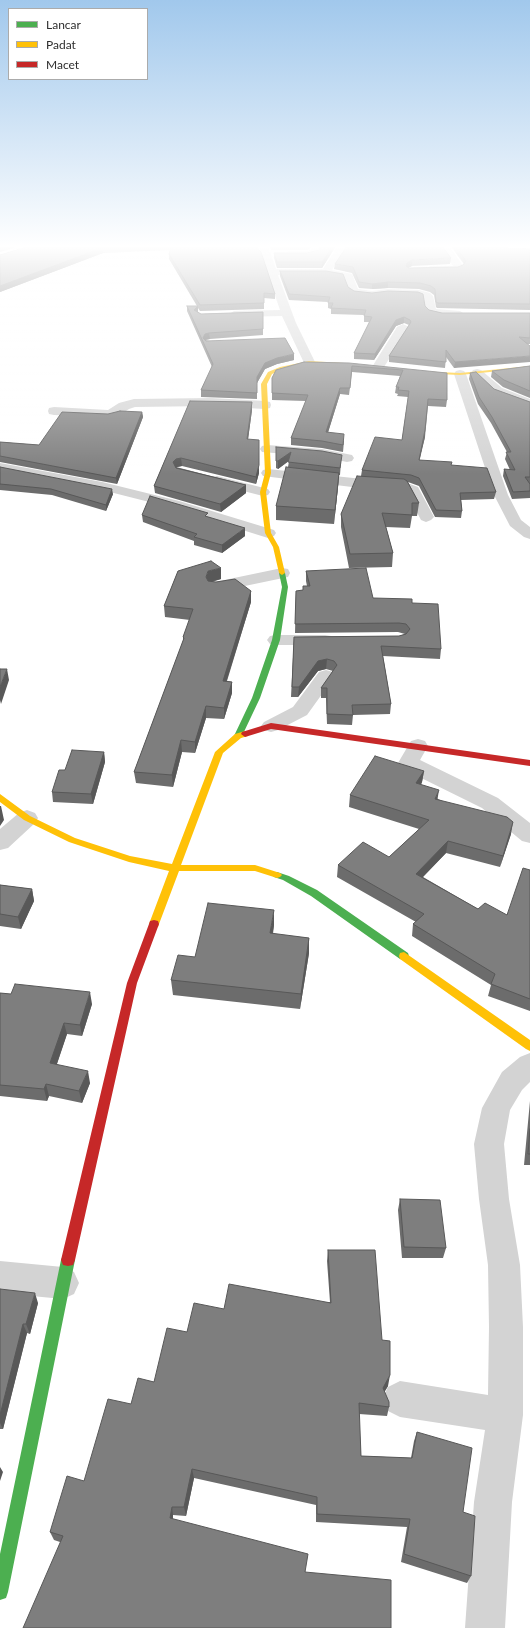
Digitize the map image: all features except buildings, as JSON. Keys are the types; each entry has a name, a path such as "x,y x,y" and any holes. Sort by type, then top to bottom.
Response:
{"street":[{"path":"290,322 309,362"},
{"path":"372,366 403,327"},
{"path":"281,339 297,338"},
{"path":"238,736 256,698 276,640 285,587 276,547 268,533 262,492 268,473 264,384 270,373 282,368 309,362 351,365"},
{"path":"372,366 390,368"},
{"path":"409,371 460,374 530,367"},
{"path":"477,373 498,391 530,404"},
{"path":"460,374 501,495 514,523 530,534"},
{"path":"54,411 109,414 124,406 134,403 211,402 265,405"},
{"path":"267,449 322,453 347,458"},
{"path":"0,467 102,486 174,504 268,533"},
{"path":"268,473 360,484 405,487 413,490 426,517"},
{"path":"204,476 262,492"},
{"path":"216,587 282,573"},
{"path":"276,640 345,639"},
{"path":"0,1592 63,1283 132,983 174,868 219,752 238,736 271,726 300,711 326,676"},
{"path":"271,726 530,763"},
{"path":"418,746 408,763 490,803 530,835"},
{"path":"0,797 27,818 72,840 129,859 174,868 255,868 286,878 314,893 530,1046"},
{"path":"0,842 27,818"},
{"path":"486,1628 493,1502 506,1415 504,1265 494,1199 489,1144 496,1108 512,1082 530,1065"},
{"path":"0,1277 63,1283"},
{"path":"400,1399 506,1415"}],"traffic: fast":[{"path":"238,736 256,698 276,640 285,587 282,573"},
{"path":"277,875 286,878 314,893 404,956"},
{"path":"0,1592 68,1260"}],"traffic: slow":[{"path":"282,573 276,547 268,533 263,492 268,473 264,384 270,373 282,368 309,362 344,364"},
{"path":"416,372 460,374 530,367"},
{"path":"154,924 219,752 238,736 245,734"},
{"path":"0,797 27,818 72,840 129,859 174,868 255,868 277,875"},
{"path":"404,956 530,1046"}],"traffic: jam":[{"path":"245,734 271,726 530,763"},
{"path":"68,1260 132,983 154,924"}]}
